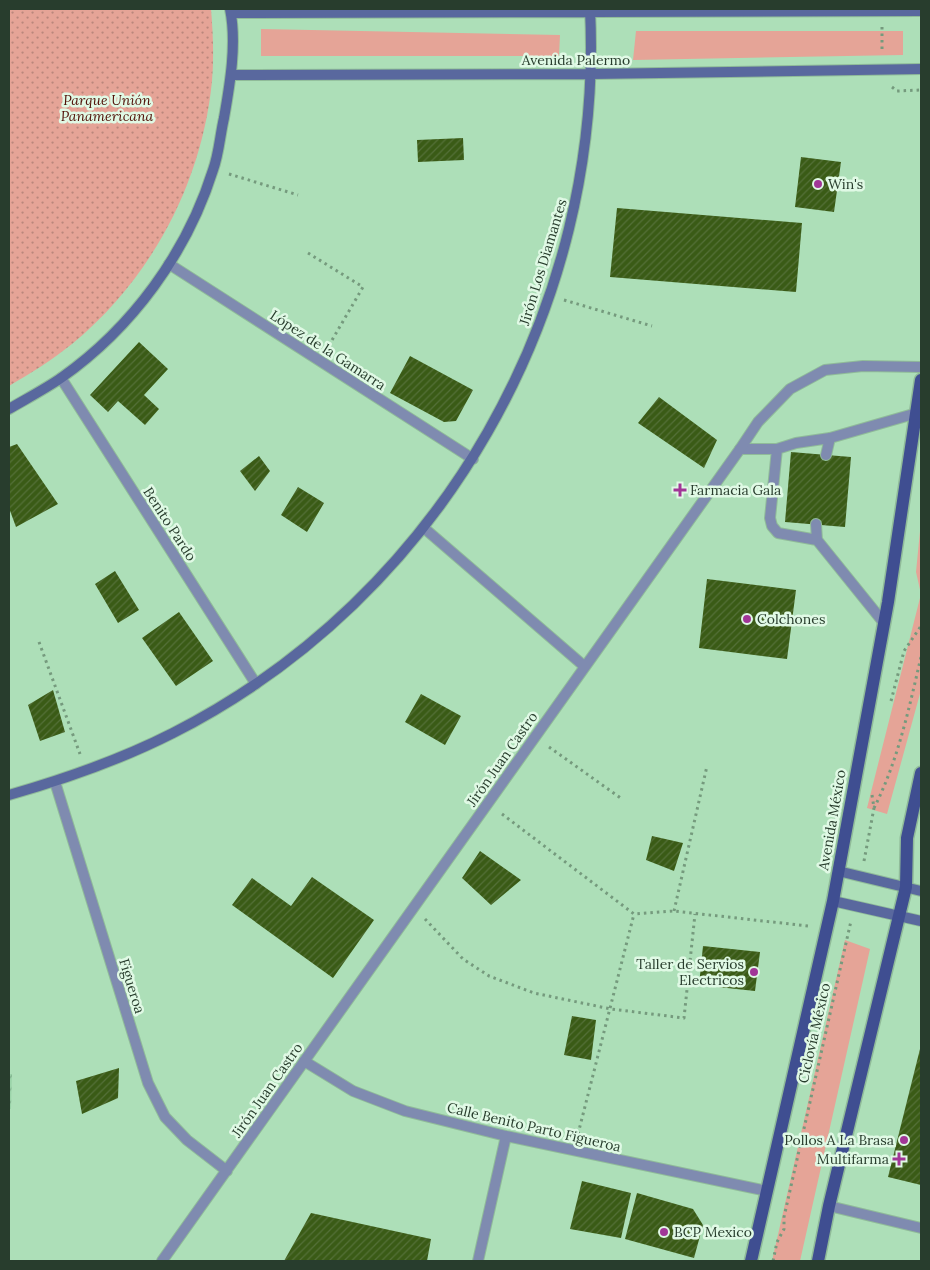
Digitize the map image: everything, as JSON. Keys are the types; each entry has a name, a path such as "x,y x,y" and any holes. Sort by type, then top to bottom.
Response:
{"main road":[{"name":"Avenida México","path":"751,1261 833,901 884,623 921,380"},
{"path":"818,1261 829,1206 906,887 907,838 921,773"}],"street":[{"path":"9,409 61,378 102,345 138,307 169,264 195,218 214,169 232,75 231,11 921,11"},
{"name":"Jirón Los Diamantes","path":"9,795 55,782 131,753 174,733 256,684 302,650 346,612 386,572 424,528 473,459 516,380 535,338 550,296 566,242 579,186 587,131 591,74 591,11"},
{"name":"Avenida Palermo","path":"232,75 591,74 921,70"},
{"name":"López de la Gamarra","path":"169,264 473,459"},
{"name":"Jirón Juan Castro","path":"162,1261 758,422 790,389 826,370 863,366 921,367"},
{"name":"Benito Pardo","path":"61,378 256,684"},
{"path":"740,449 778,449 830,438 917,413"},
{"path":"826,455 830,438"},
{"path":"778,449 770,518 772,526 778,533 817,540"},
{"path":"816,524 817,540 884,623"},
{"path":"424,528 584,666"},
{"name":"Figueroa","path":"55,782 148,1083 165,1117 187,1140 227,1170"},
{"path":"838,871 921,890"},
{"path":"833,901 921,921"},
{"name":"Calle Benito Parto Figueroa","path":"304,1061 353,1091 405,1111 506,1136 767,1191"},
{"path":"478,1261 506,1136"},
{"path":"829,1206 921,1228"}],"path":[{"path":"214,169 298,195"},
{"path":"308,253 363,287 319,361"},
{"path":"550,296 652,326"},
{"path":"889,706 904,651 921,626"},
{"path":"39,642 86,771"},
{"path":"861,876 874,808 886,785 893,765 921,657"},
{"path":"535,736 622,799"},
{"path":"674,911 707,766"},
{"path":"872,792 874,808"},
{"path":"488,803 634,914 674,911 827,929"},
{"name":"Ciclovía México","path":"773,1261 777,1242 784,1229 784,1217 854,906"},
{"path":"413,907 463,959 489,976 534,993 611,1009 684,1018 695,914"},
{"path":"573,1150 611,1009 634,914"}],"shaded area":[{"path":"9,1074 12,1074 11,1109 9,1109"}],"green space":[{"name":"Parque Unión Panamericana","path":"9,9 211,9 213,54 212,81 206,119 197,156 184,192 168,226 148,259 126,290 72,344 9,386"},
{"path":"261,29 560,35 559,56 261,56"},
{"path":"636,31 903,31 903,55 633,60"},
{"path":"921,521 921,594 916,572"},
{"path":"921,594 921,690 887,814 867,808"},
{"path":"845,940 870,949 800,1261 772,1261"}],"building":[{"path":"463,138 464,160 418,162 417,140"},
{"name":"Win's","path":"801,157 841,162 834,212 795,207"},
{"path":"617,208 802,223 796,292 610,277"},
{"path":"139,342 168,369 144,395 159,409 145,425 118,401 108,412 90,395"},
{"path":"410,356 473,390 456,421 444,422 390,393"},
{"path":"659,397 717,440 704,468 638,423"},
{"path":"17,444 58,504 16,527 9,508 9,447"},
{"path":"791,452 851,457 845,527 785,522"},
{"path":"259,456 270,471 255,491 240,471"},
{"path":"298,487 324,503 307,532 281,515"},
{"path":"115,571 139,610 118,623 95,584"},
{"name":"Colchones","path":"707,579 796,590 787,659 699,648"},
{"path":"179,612 213,661 176,686 142,638"},
{"path":"53,690 65,732 40,741 28,705"},
{"path":"421,694 461,716 445,745 405,722"},
{"path":"652,836 683,843 674,871 646,860"},
{"path":"480,851 521,880 491,905 462,878"},
{"path":"312,877 374,920 333,978 232,905 252,878 291,906"},
{"path":"703,946 760,952 755,991 699,985"},
{"path":"572,1016 596,1020 591,1060 564,1055"},
{"path":"921,1045 921,1185 888,1177"},
{"path":"119,1068 118,1098 82,1114 76,1081"},
{"path":"582,1181 631,1193 621,1238 570,1229"},
{"name":"BCP Mexico","path":"637,1193 693,1209 703,1225 694,1258 625,1239"},
{"path":"311,1213 431,1239 427,1261 284,1261"}],"place":[{"name":"Win's","path":"818,184"},
{"name":"Farmacia Gala","path":"680,490"},
{"name":"Colchones","path":"747,619"},
{"name":"Taller de Servios Electricos","path":"754,972"},
{"name":"Pollos A La Brasa","path":"904,1140"},
{"name":"Multifarma","path":"899,1159"},
{"name":"BCP Mexico","path":"664,1232"}]}
